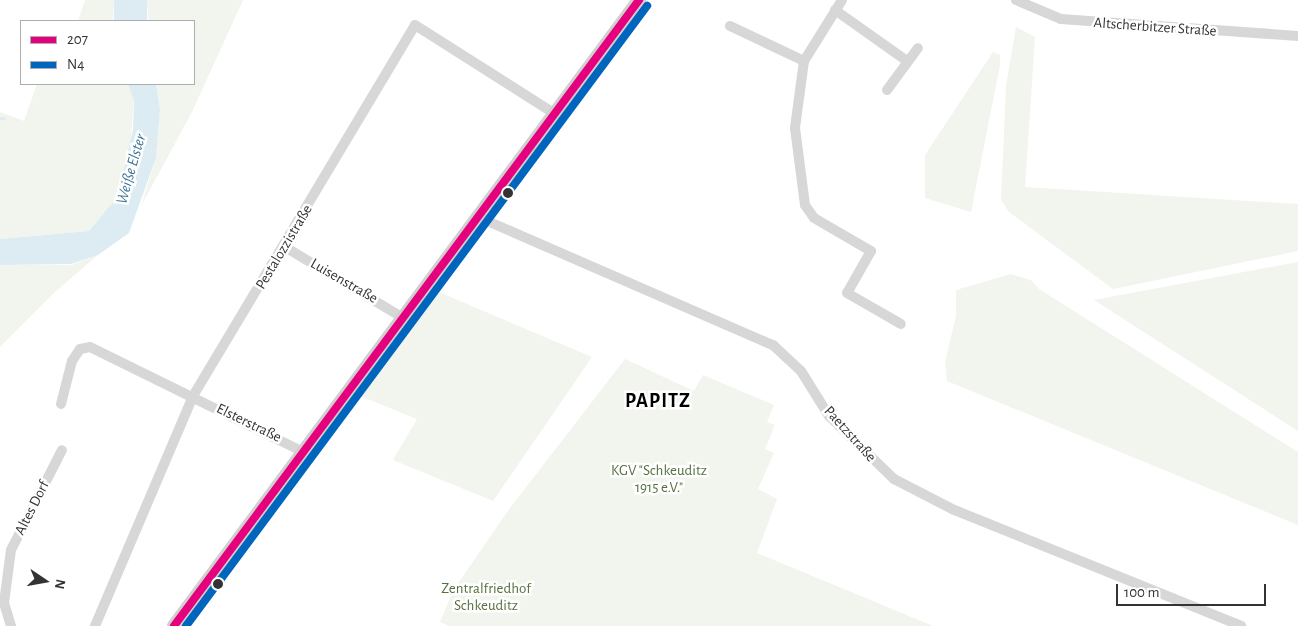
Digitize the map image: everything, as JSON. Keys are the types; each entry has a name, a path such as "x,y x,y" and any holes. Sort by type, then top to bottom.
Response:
{"street":[{"path":"174,626 640,0"},
{"path":"842,0 804,61 795,128 805,205 814,218 871,251 847,293 901,324"},
{"name":"Altscherbitzer Straße","path":"1016,0 1061,19 1298,36"},
{"path":"835,10 907,61"},
{"name":"Pestalozzistraße","path":"96,626 193,396 285,247 414,25 555,114"},
{"path":"730,26 804,61"},
{"path":"887,90 918,48"},
{"name":"Paetzstraße","path":"478,217 773,345 801,371 830,416 894,479 952,509 1241,626"},
{"name":"Luisenstraße","path":"285,247 403,318"},
{"path":"61,404 72,361 80,349 90,347 193,396"},
{"name":"Elsterstraße","path":"193,396 303,452"},
{"name":"Altes Dorf","path":"11,626 4,603 11,550 62,450"}],"green space":[{"path":"85,0 114,0 113,20 78,20"},
{"path":"147,0 243,0 192,112 141,206 156,158 160,109 156,85 195,85 195,20 148,20"},
{"path":"1016,27 1035,37 1025,187 1298,204 1298,251 1113,289 1009,212 1001,200 1006,86"},
{"path":"993,52 1000,55 1000,65 971,212 925,198 925,155"},
{"path":"37,85 128,85 134,101 129,160 119,196 89,231 0,239 0,112 24,121"},
{"path":"98,255 55,292 0,347 0,265 71,265"},
{"path":"1298,262 1298,431 1094,300"},
{"path":"1011,274 1031,280 1039,289 1298,452 1298,525 947,381 945,362 956,316 956,290"},
{"path":"434,290 592,357 493,501 393,460 417,419 358,395"},
{"name":"KGV \"Schkeuditz 1915 e.V.\"","path":"625,359 694,391 703,375 774,405 767,422 775,425 765,449 774,453 758,489 777,499 757,553 933,626 449,626 440,622 454,589 510,508"}],"water":[{"path":"114,0 147,0 147,20 114,20"},
{"name":"Weiße Elster","path":"128,85 156,85 160,109 156,158 129,233 98,255 71,264 0,265 0,239 89,231 118,196 133,129 134,101"}],"transit line":[{"name":"207","path":"174,626 639,0"},
{"name":"N4","path":"186,626 647,6"}],"district":[{"name":"PAPITZ","path":"658,401"}],"park label":[{"name":"Zentralfriedhof Schkeuditz","path":"486,596"}]}
